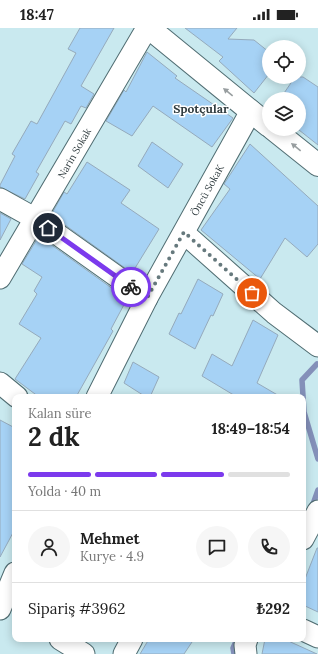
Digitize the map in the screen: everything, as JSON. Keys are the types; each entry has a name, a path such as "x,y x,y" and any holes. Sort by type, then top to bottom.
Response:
{"main road":[{"path":"148,28 262,120"},
{"path":"282,136 318,165"}],"street":[{"name":"Narin Sokak","path":"0,278 148,28"},
{"name":"Öncü SokaK","path":"99,394 147,298 250,111"},
{"path":"0,199 36,219 147,298"},
{"path":"184,232 274,313 318,346"},
{"path":"0,383 13,394"},
{"path":"306,532 318,511"},
{"path":"6,607 9,574"},
{"path":"306,631 318,637"},
{"path":"65,642 84,654"},
{"path":"124,654 130,642"},
{"path":"246,642 246,654"}],"building":[{"path":"80,28 114,28 81,86 94,94 86,108 81,106 71,124 65,121 36,172 39,174 25,199 0,187 0,185 15,156 12,154 31,121 37,124 76,53 68,49"},
{"path":"185,28 237,28 228,39 254,40 262,46 262,83 254,93 219,61 223,57"},
{"path":"147,52 177,76 175,78 233,118 212,147 153,106 132,136 106,121 124,90 126,92"},
{"path":"306,79 318,87 318,145 306,136 306,92 285,92 290,84 306,84"},
{"path":"152,142 183,164 168,188 138,166"},
{"path":"250,144 318,206 318,244 307,257 285,238 260,279 201,230 230,189 224,184"},
{"path":"87,162 130,190 121,203 159,229 132,273 51,215 64,192 67,194"},
{"path":"0,213 11,219 0,240"},
{"path":"39,236 127,299 111,329 113,331 78,394 35,394 15,379 41,338 19,324 37,294 34,291 42,277 22,264"},
{"path":"198,279 223,294 195,349 169,334 179,313 181,314"},
{"path":"253,320 278,335 257,383 276,394 232,394 202,376 212,354 232,366"},
{"path":"133,362 159,377 151,394 141,394 124,383"},
{"path":"0,420 12,426 12,535 0,557"},
{"path":"318,548 318,612 306,606 306,576"},
{"path":"147,642 192,642 184,654 140,654"},
{"path":"264,642 291,642 317,654 262,654"}],"waterway":[{"path":"303,394 302,380 317,364"},
{"path":"306,419 318,459"},
{"path":"312,507 318,490"},
{"path":"234,654 233,648 236,642"}],"way so far":[{"path":"131,287 147,298 184,232 252,293"}],"district":[{"name":"Spotçular","path":"201,109"}],"route":[{"path":"48,228 131,287"}]}
